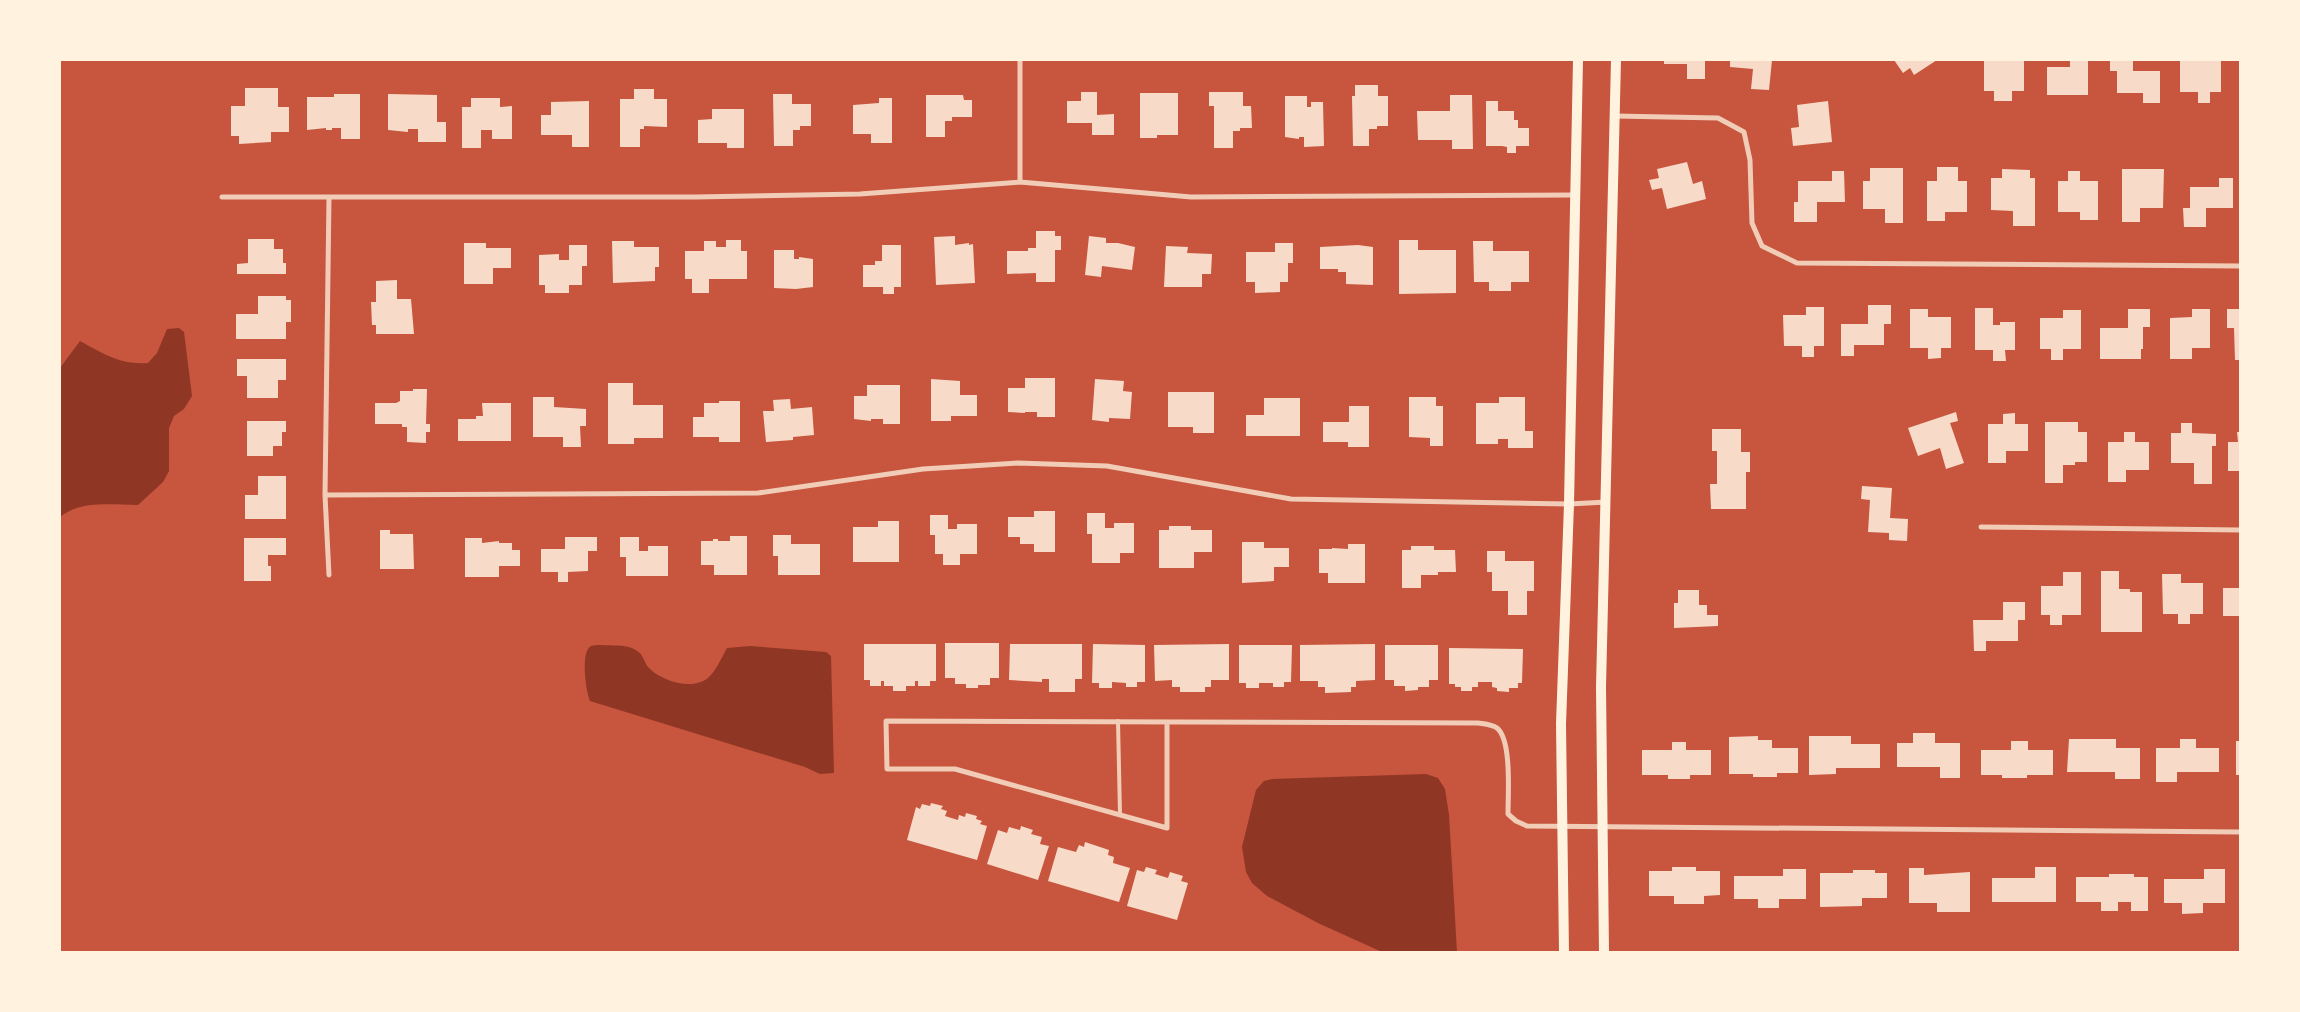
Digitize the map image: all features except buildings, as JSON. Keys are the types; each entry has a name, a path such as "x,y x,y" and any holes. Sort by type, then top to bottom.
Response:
{"main road":[{"path":"1564,952 1561,724 1569,504 1578,60"},
{"path":"1604,952 1601,828 1601,688 1607,502 1616,60"}],"street":[{"path":"1020,60 1020,182"},
{"path":"1615,116 1718,118 1744,132 1750,160 1752,222 1762,246 1797,263 2240,266"},
{"path":"222,196 329,198 695,198 841,194 1020,182 1191,197 1574,195"},
{"path":"329,198 325,495 329,576"},
{"path":"325,495 758,493 923,469 1018,462 1107,466 1291,499 1569,504 1607,502"},
{"path":"1981,527 2240,530"},
{"path":"1168,722 1168,828 955,770 887,770 886,721 1118,721 1487,724 1496,728 1503,736 1505,742 1508,814 1516,821 1527,826 2240,832"}],"lane":[{"path":"1118,721 1120,814"}],"shaded area":[{"path":"179,328 184,332 192,396 184,409 174,416 169,428 169,471 163,482 138,505 107,504 87,506 77,508 60,517 60,368 80,341 121,360 148,363 157,353 167,329"},
{"path":"594,645 630,647 639,653 648,667 654,672 668,680 685,684 694,684 708,678 727,648 750,646 826,652 831,656 834,773 820,774 805,767 590,701 585,664 588,650"},
{"path":"1426,774 1438,778 1445,789 1449,815 1457,952 1382,952 1318,923 1267,896 1252,883 1246,872 1242,847 1256,790 1264,781 1272,779"}]}
